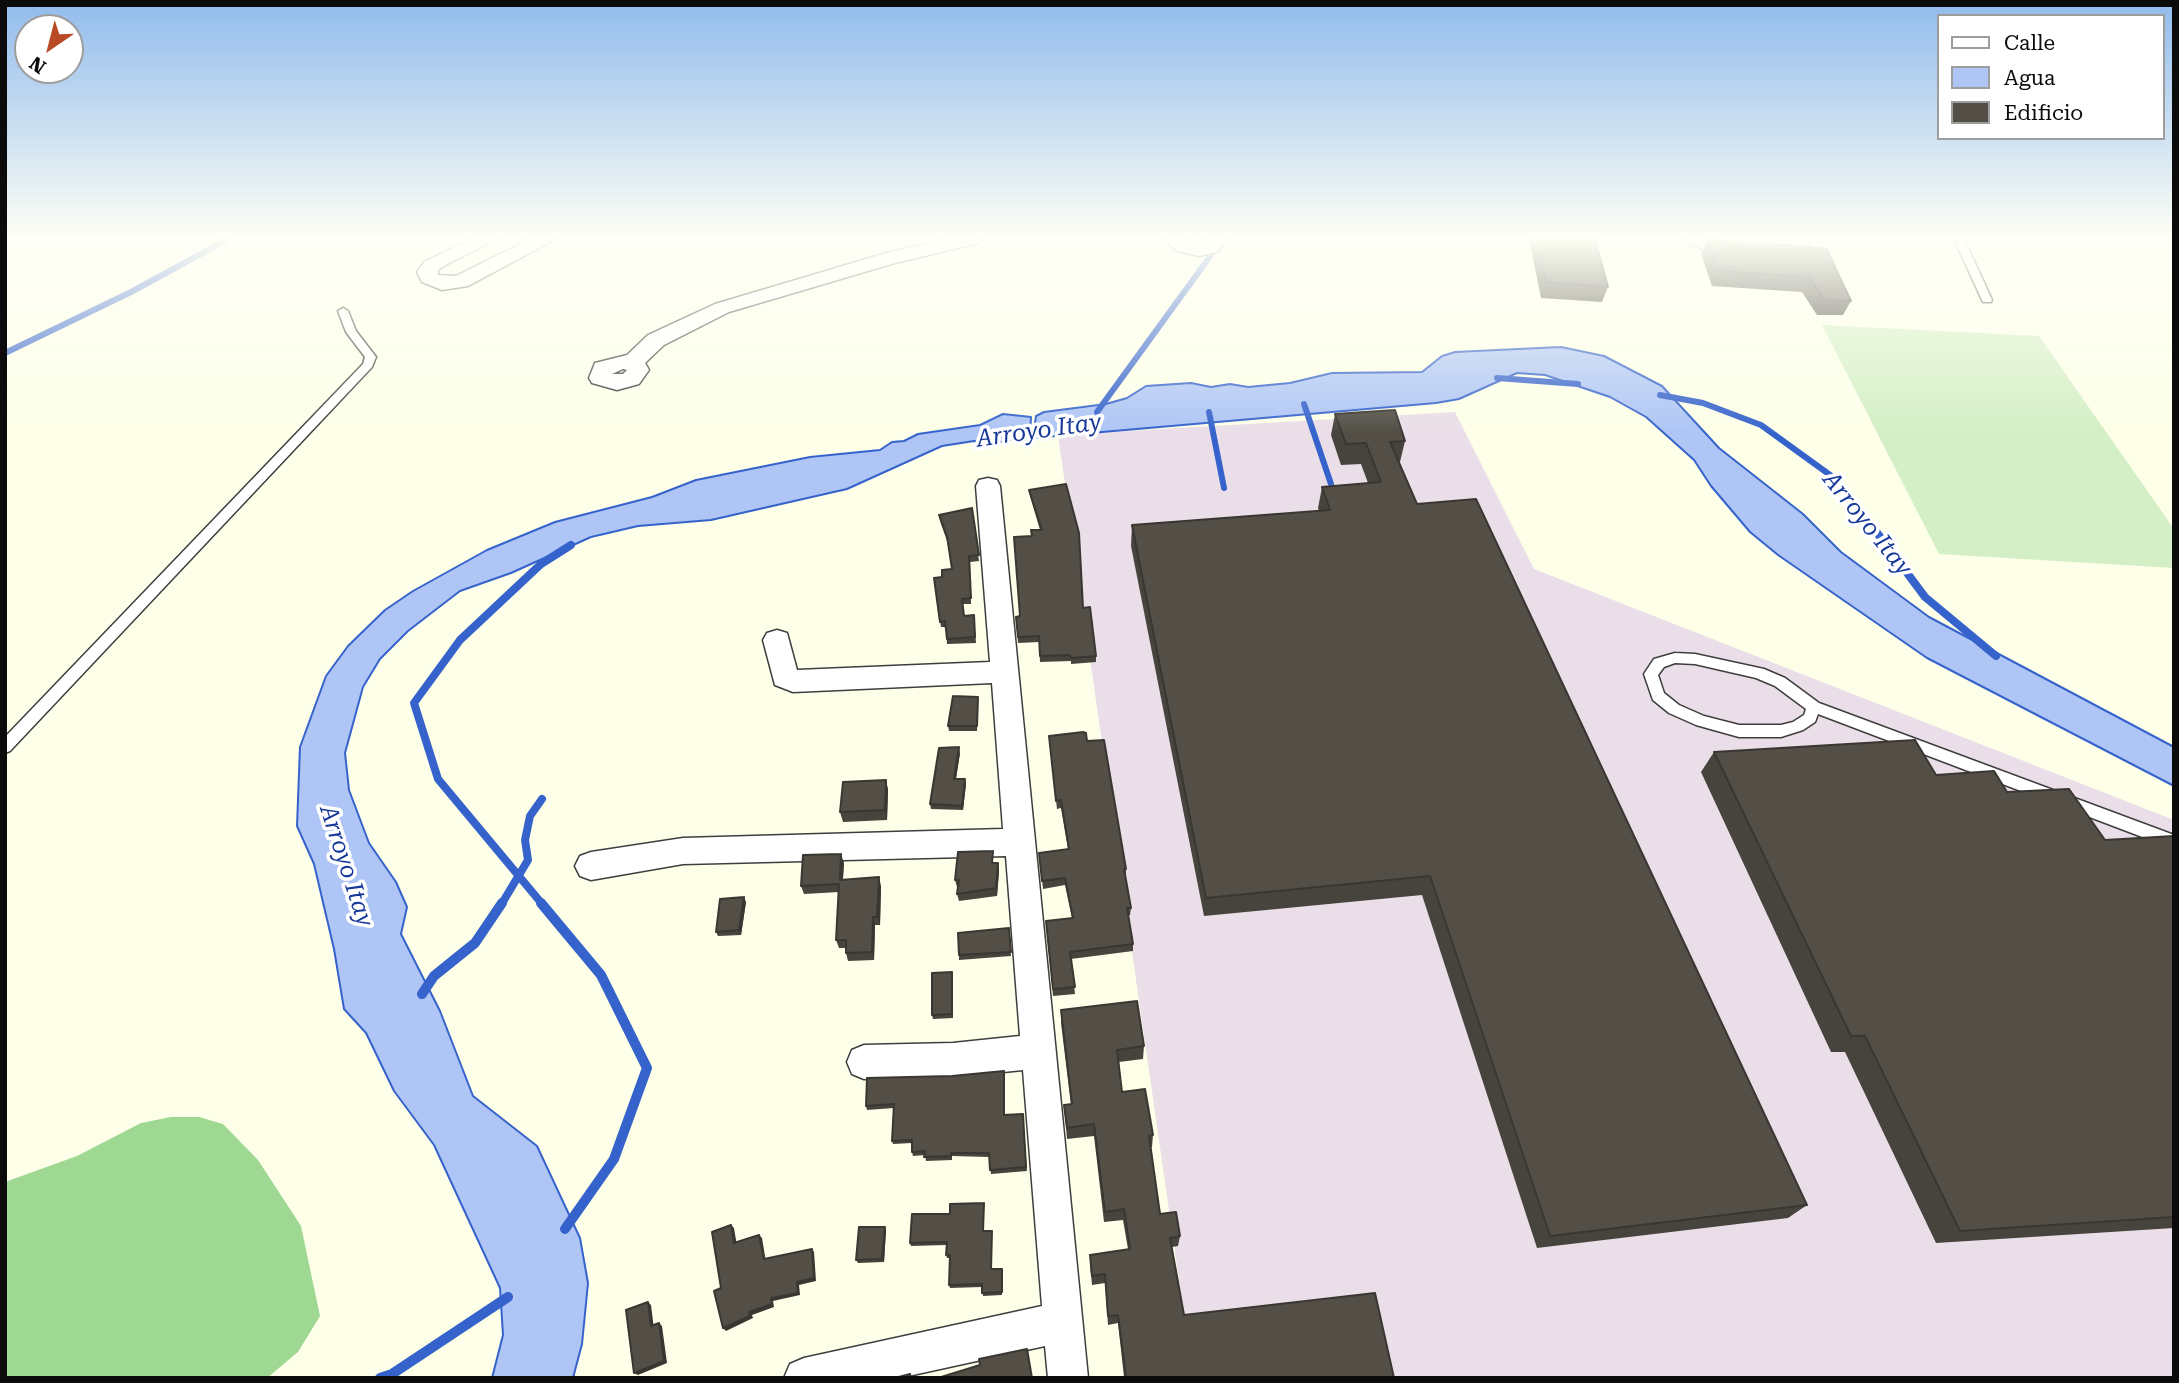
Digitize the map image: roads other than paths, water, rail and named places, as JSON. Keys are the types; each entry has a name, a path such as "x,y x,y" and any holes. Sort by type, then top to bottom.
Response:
{"street":[{"path":"716,304 635,342 622,352 623,362 656,340 740,304"},
{"path":"988,486 1068,1378"},
{"path":"777,640 785,677 793,681 1004,672"},
{"path":"591,866 683,851 1020,842"},
{"path":"864,1062 953,1060 1039,1051"},
{"path":"804,1378 1062,1322"}],"lane":[{"path":"5,747 368,365 371,356 351,332 343,311"},
{"path":"1814,707 1810,718 1798,726 1781,730 1740,731 1701,721 1674,709 1658,696 1651,674 1659,663 1667,660 1695,659 1759,673 1780,682 1814,707 2174,842"}],"water":[{"path":"1561,347 1604,356 1662,386 1719,448 1803,514 1841,552 1929,617 2174,747 2174,786 1927,658 1778,555 1750,532 1711,486 1694,460 1646,417 1610,397 1545,375 1517,373 1459,399 1436,403 1033,438 1036,416 1044,412 1106,404 1127,398 1146,386 1191,383 1211,387 1230,384 1248,387 1290,383 1332,373 1422,372 1442,356 1455,352"},
{"path":"1003,414 1031,417 1030,436 991,444 974,441 942,446 847,489 711,520 638,526 591,537 511,573 460,591 408,631 380,659 363,687 345,753 349,790 369,843 396,882 407,907 401,934 440,1011 473,1096 537,1146 580,1238 588,1283 582,1344 573,1378 492,1378 503,1335 500,1288 434,1145 394,1091 366,1033 344,1009 334,949 314,864 297,826 300,747 326,676 348,646 385,610 413,591 487,550 555,522 652,497 696,480 810,457 880,450 892,442 904,441 918,434 980,425"}],"waterway":[{"path":"5,353 107,304"},
{"path":"1097,412 1176,304"},
{"name":"Arroyo Itay","path":"1497,378 1578,384"},
{"name":"Arroyo Itay","path":"1660,395 1703,403 1761,425 1837,480 1876,532"},
{"path":"1304,404 1331,484"},
{"path":"1209,412 1224,488"},
{"name":"Arroyo Itay","path":"1875,530 1925,597 1996,656"},
{"name":"Arroyo Itay","path":"519,876 438,779 414,703 460,640 541,564 571,545"},
{"path":"519,876 528,860 525,840 530,816 542,799"},
{"path":"501,905 519,876"},
{"name":"Arroyo Itay","path":"519,876 543,905"},
{"path":"422,994 434,976 475,943 502,903"},
{"name":"Arroyo Itay","path":"541,903 601,975 647,1068 614,1159 565,1229"},
{"name":"Arroyo Itay","path":"380,1378 392,1374 508,1297"}]}
